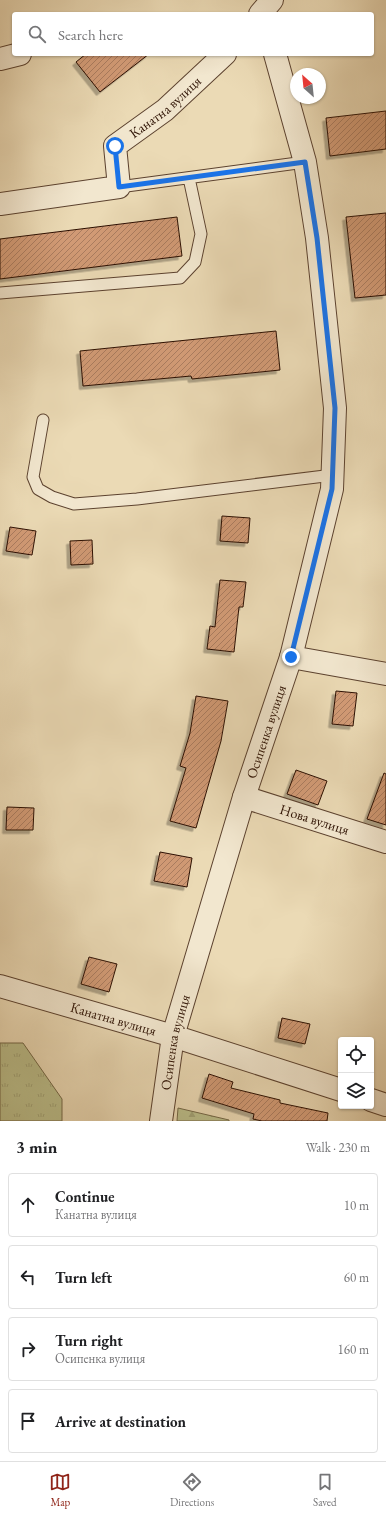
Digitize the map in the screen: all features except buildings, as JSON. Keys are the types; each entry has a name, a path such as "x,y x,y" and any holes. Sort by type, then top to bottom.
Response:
{"street":[{"path":"0,59 12,56"},
{"name":"Канатна вулиця","path":"119,187 115,146 165,110 223,56"},
{"name":"Осипенка вулиця","path":"161,1121 173,1036 244,797 291,657 332,489 335,408 317,238 305,162 276,56"},
{"path":"0,204 119,187"},
{"path":"291,657 386,674"},
{"name":"Нова вулиця","path":"244,797 386,842"},
{"name":"Канатна вулиця","path":"0,986 173,1036 338,1089"},
{"path":"374,1101 386,1105"}],"lane":[{"path":"119,187 305,162"},
{"path":"0,293 180,278 195,262 200,234 189,178"},
{"path":"43,420 33,477 38,489 52,497 74,504 137,499 332,475"}],"green space":[{"path":"0,1043 23,1043 62,1099 62,1121 0,1121"},
{"path":"178,1108 229,1120 229,1121 177,1121"}],"route":[{"path":"115,146 119,187 305,162 317,238 335,408 332,489 291,657"}]}
